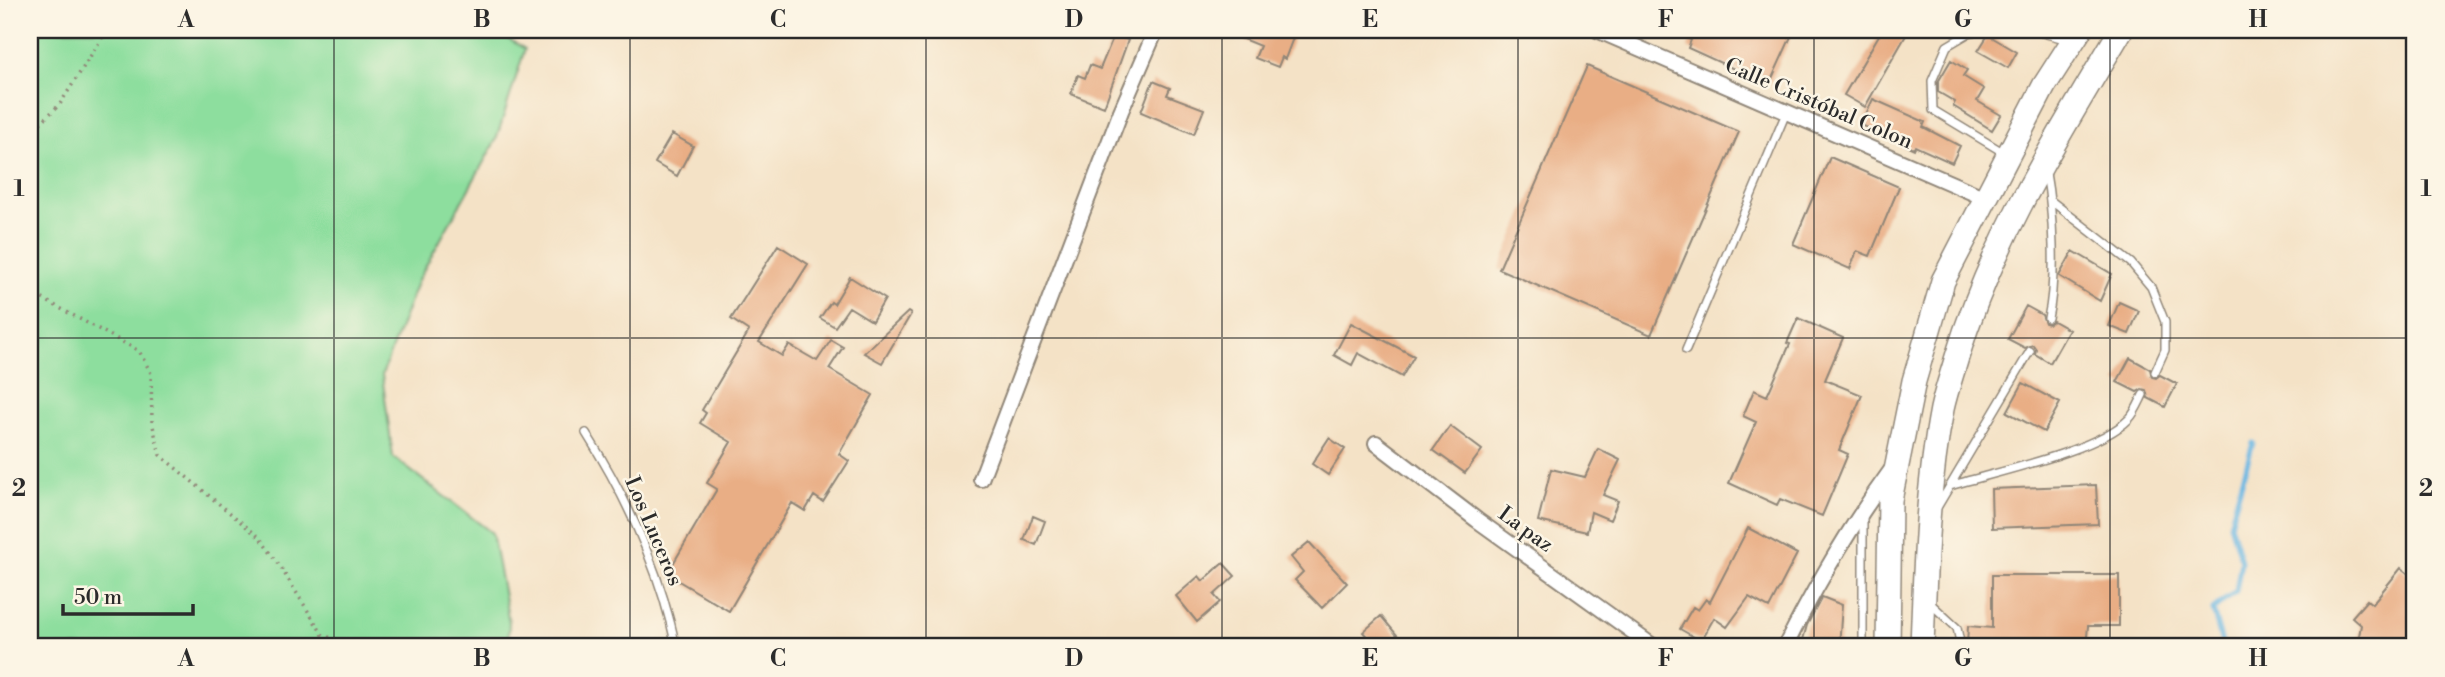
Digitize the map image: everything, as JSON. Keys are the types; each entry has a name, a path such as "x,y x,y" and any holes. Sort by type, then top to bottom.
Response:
{"main road":[{"path":"1922,647 1928,521 1942,408 1969,319 2011,221 2043,159 2121,30"},
{"path":"1888,647 1890,500 1914,381 1943,281 2044,86 2077,33"}],"street":[{"path":"981,479 1121,111 1156,30"},
{"name":"Calle Cristóbal Colon","path":"1597,30 1985,198"},
{"name":"La paz","path":"1376,443 1477,520 1654,647"},
{"path":"1785,647 1815,587 1864,508 1898,461"}],"lane":[{"path":"1980,30 1947,46 1932,80 1933,110 2008,155"},
{"path":"2031,30 2077,33"},
{"path":"1686,350 1786,112"},
{"path":"2043,159 2050,200 2053,299 2048,318"},
{"path":"2050,200 2131,263 2151,287 2165,323 2165,350 2155,372"},
{"path":"1928,521 2030,351"},
{"path":"1950,486 2048,457 2107,436 2131,418 2143,395"},
{"name":"Los Luceros","path":"586,433 618,485 656,572 675,647"},
{"path":"1863,647 1864,508"},
{"path":"1924,597 1957,628 1961,647"}],"path":[{"path":"30,133 60,104 107,30"},
{"path":"30,292 139,351 151,373 152,422 160,455 259,537 323,635 358,647"}],"green space":[{"path":"30,30 493,30 525,49 496,140 418,280 382,375 393,457 492,533 509,622 508,647 30,647"}],"building":[{"path":"1221,30 1296,30 1285,59 1282,57 1278,67 1255,58 1260,46"},
{"path":"1668,30 1794,30 1769,85 1688,48 1691,40"},
{"path":"1882,30 1909,30 1865,107 1844,95"},
{"path":"1114,35 1128,40 1104,107 1071,94 1078,75 1085,78 1090,65 1100,69"},
{"path":"1988,35 2017,52 2008,68 1978,51"},
{"path":"1951,60 1967,70 1963,76 1984,89 1977,101 2001,115 1992,130 1953,106 1955,102 1938,92 1938,82"},
{"path":"1587,66 1739,132 1651,335 1499,269"},
{"path":"1153,81 1170,88 1167,95 1204,109 1194,134 1141,112"},
{"path":"1873,99 1925,122 1923,127 1960,146 1952,163 1861,125"},
{"path":"672,134 693,146 677,176 655,163"},
{"path":"1830,157 1899,187 1870,256 1857,251 1850,269 1793,244"},
{"path":"778,245 808,264 759,342 782,356 789,345 817,361 831,340 843,347 829,369 873,395 839,454 849,461 823,502 814,496 805,511 792,503 729,611 667,574 717,489 707,483 731,442 700,423 706,413 702,410 749,331 731,319"},
{"path":"2073,251 2112,274 2100,301 2059,276"},
{"path":"850,277 885,299 872,321 849,307 835,327 820,318 831,302 834,304"},
{"path":"2119,302 2139,311 2129,334 2109,326"},
{"path":"2026,306 2042,315 2045,323 2053,321 2069,330 2050,363 2035,354 2033,345 2025,348 2008,339"},
{"path":"908,312 911,314 882,363 864,353"},
{"path":"1798,318 1843,338 1825,380 1862,395 1839,450 1848,454 1822,516 1780,499 1777,505 1729,483 1756,422 1743,416 1754,390 1767,396 1790,344 1787,343"},
{"path":"1351,323 1414,356 1402,377 1358,353 1352,365 1334,355"},
{"path":"2130,358 2150,369 2152,377 2160,375 2177,384 2165,407 2148,398 2146,390 2137,392 2117,382"},
{"path":"2023,383 2060,403 2044,432 2007,412"},
{"path":"1450,426 1482,450 1465,473 1433,450"},
{"path":"1329,438 1345,449 1328,475 1312,464"},
{"path":"1598,449 1620,460 1603,495 1618,501 1610,520 1591,512 1587,532 1538,521 1551,469 1585,477"},
{"path":"2096,485 2098,524 1992,528 1991,489"},
{"path":"1033,516 1045,521 1036,545 1024,540"},
{"path":"1748,528 1797,554 1769,608 1749,597 1727,627 1714,618 1701,641 1680,629 1693,607 1698,610 1706,599 1710,602"},
{"path":"1309,542 1347,583 1322,608 1295,580 1303,572 1291,557"},
{"path":"1223,563 1235,576 1214,595 1220,602 1197,622 1176,596 1199,576 1203,581"},
{"path":"2401,568 2415,579 2415,647 2357,647 2361,625 2352,617 2367,600 2372,604"},
{"path":"1992,575 2119,575 2119,626 2088,626 2086,647 1967,647 1968,626 1992,628"},
{"path":"1822,597 1842,605 1839,647 1801,647 1807,625"},
{"path":"1381,616 1407,647 1376,647 1363,632"}],"waterway":[{"path":"2223,647 2213,610 2236,591 2241,561 2230,524 2253,443"}]}
